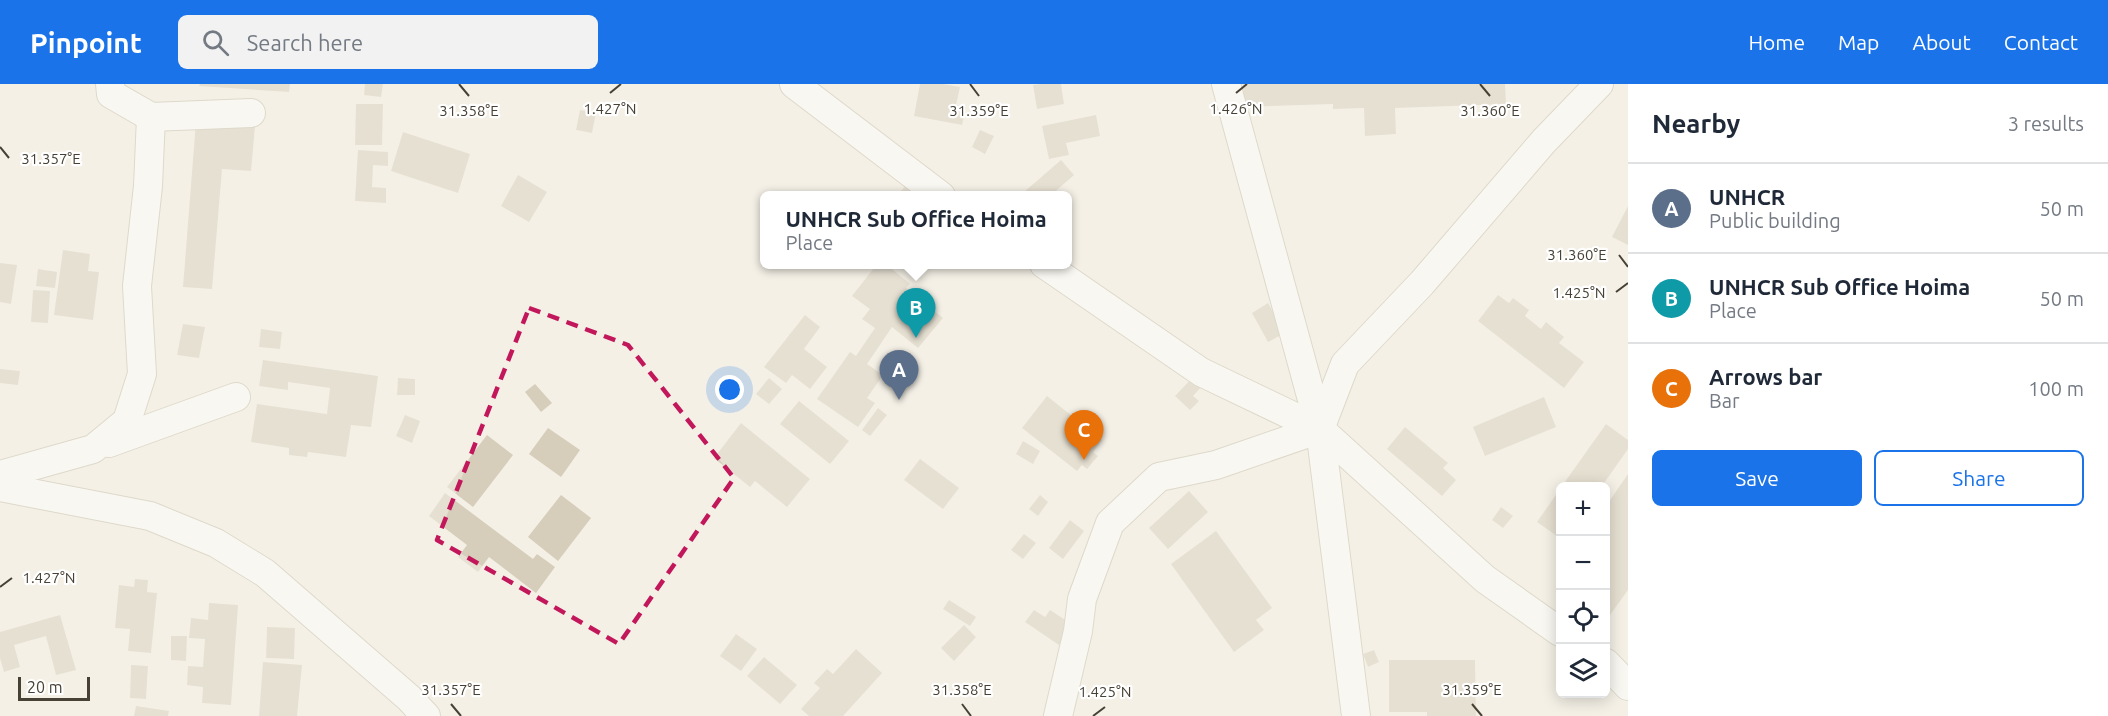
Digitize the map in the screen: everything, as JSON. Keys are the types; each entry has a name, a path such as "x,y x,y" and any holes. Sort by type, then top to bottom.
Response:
{"street":[{"path":"110,84 111,94 152,117 251,113"},
{"path":"794,84 936,191"},
{"path":"1226,84 1320,429 1356,716"},
{"path":"1058,716 1078,631 1082,598 1110,524 1159,477 1216,465 1320,429 1345,364 1422,283 1544,141 1599,84"},
{"path":"93,449 127,421 142,374 137,286 148,186 152,117"},
{"path":"1051,269 1201,372 1320,429 1485,579 1556,629"},
{"path":"0,476 93,449 236,397"},
{"path":"0,487 150,516 216,543 266,573 409,698 426,716"},
{"path":"1610,668 1628,686"}],"highlighted area":[{"path":"529,308 628,345 734,478 619,644 437,540"}],"building":[{"path":"200,84 290,84 289,92 199,86"},
{"path":"365,84 383,84 381,97 364,95"},
{"path":"920,84 960,87 956,105 966,107 962,125 914,116"},
{"path":"1061,84 1064,104 1037,109 1033,85"},
{"path":"1243,84 1505,84 1506,104 1395,108 1396,134 1365,136 1364,108 1333,109 1333,104 1244,107"},
{"path":"356,104 383,104 382,145 355,145"},
{"path":"580,110 596,113 592,133 576,130"},
{"path":"1096,115 1100,136 1066,143 1069,155 1049,159 1042,126"},
{"path":"196,121 255,126 251,171 222,169 212,289 183,287"},
{"path":"980,130 994,136 985,154 972,147"},
{"path":"403,132 470,154 458,193 391,171"},
{"path":"358,150 388,152 388,166 373,165 372,187 386,188 386,203 355,201"},
{"path":"1061,160 1074,175 1056,191 1025,191"},
{"path":"518,175 547,192 529,222 501,206"},
{"path":"906,185 913,191 901,191"},
{"path":"1628,206 1628,245 1612,237"},
{"path":"63,250 90,254 88,271 99,272 93,320 54,315"},
{"path":"0,263 17,265 11,304 0,302"},
{"path":"38,269 57,272 55,288 36,286"},
{"path":"873,269 892,269 910,284 906,288 943,318 918,348 892,327 867,364 883,375 867,398 875,403 858,427 817,399 850,352 856,356 875,328 862,319 870,309 852,296"},
{"path":"33,290 50,291 48,323 31,322"},
{"path":"1498,295 1509,303 1513,298 1529,310 1525,316 1541,329 1546,322 1564,337 1559,343 1584,362 1564,388 1478,321"},
{"path":"1268,303 1285,333 1268,342 1252,313"},
{"path":"805,315 820,327 804,349 827,367 810,389 792,375 786,383 764,367"},
{"path":"183,324 205,327 199,358 177,355"},
{"path":"261,329 282,332 280,349 259,347"},
{"path":"263,360 378,376 371,427 351,425 346,457 308,452 307,457 289,455 289,448 251,442 257,404 327,414 330,388 288,382 288,390 259,386"},
{"path":"0,369 20,371 18,385 0,383"},
{"path":"892,371 906,380 899,392 884,383"},
{"path":"1197,373 1206,382 1193,396 1199,401 1190,410 1175,396"},
{"path":"398,378 415,379 415,395 397,395"},
{"path":"769,378 782,389 769,404 756,394"},
{"path":"535,384 552,403 541,412 525,392"},
{"path":"1047,396 1102,440 1093,452 1098,456 1087,469 1082,465 1077,471 1022,428"},
{"path":"1544,397 1556,427 1485,456 1473,427"},
{"path":"799,401 849,441 830,464 780,424"},
{"path":"878,408 887,415 870,436 862,430"},
{"path":"405,415 420,421 412,443 396,436"},
{"path":"741,423 810,479 787,507 755,481 750,487 714,458"},
{"path":"1606,424 1628,440 1628,449 1605,482 1565,482"},
{"path":"1405,427 1448,463 1443,468 1456,480 1442,496 1387,449"},
{"path":"548,428 580,450 561,477 529,454"},
{"path":"487,435 513,455 473,507 447,487"},
{"path":"1023,441 1040,451 1033,464 1016,454"},
{"path":"920,459 959,488 943,509 904,480"},
{"path":"1628,474 1628,590 1610,615 1610,536 1610,500"},
{"path":"1189,491 1208,512 1168,549 1149,528"},
{"path":"445,493 533,559 537,554 555,567 536,593 489,557 478,572 458,557 467,545 429,516"},
{"path":"561,495 591,518 558,561 528,537"},
{"path":"1040,495 1048,502 1038,516 1029,509"},
{"path":"1556,495 1556,535 1537,522"},
{"path":"1501,507 1513,516 1503,528 1492,520"},
{"path":"1070,520 1084,531 1063,559 1049,548"},
{"path":"1216,531 1272,608 1256,620 1264,630 1234,652 1171,564"},
{"path":"1024,534 1036,543 1023,559 1011,550"},
{"path":"135,579 148,580 147,592 157,593 151,653 128,651 130,629 115,628 119,585 134,587"},
{"path":"949,600 976,617 970,626 943,609"},
{"path":"209,603 238,605 231,705 202,703 203,687 187,685 188,666 203,667 205,639 189,638 191,618 208,620"},
{"path":"1034,610 1045,617 1050,610 1073,625 1059,645 1025,622"},
{"path":"60,615 76,670 56,675 46,636 14,645 20,667 4,672 0,658 0,632"},
{"path":"964,625 976,637 954,661 941,648"},
{"path":"267,627 295,628 294,659 266,658"},
{"path":"736,634 757,649 741,671 720,656"},
{"path":"171,636 187,636 186,661 171,660"},
{"path":"856,649 882,673 843,716 809,716 801,709 820,688 814,683 827,669 833,674"},
{"path":"1374,650 1379,662 1368,667 1363,654"},
{"path":"764,657 797,685 780,704 747,676"},
{"path":"1389,660 1475,660 1476,716 1427,716 1427,712 1389,712"},
{"path":"263,662 302,665 297,716 259,716"},
{"path":"131,665 148,666 146,699 130,698"},
{"path":"136,706 169,711 168,716 134,716"}],"place":[{"name":"UNHCR Sub Office Hoima","path":"916,338"},
{"name":"UNHCR","path":"899,400"},
{"name":"Arrows bar","path":"1084,460"}]}
